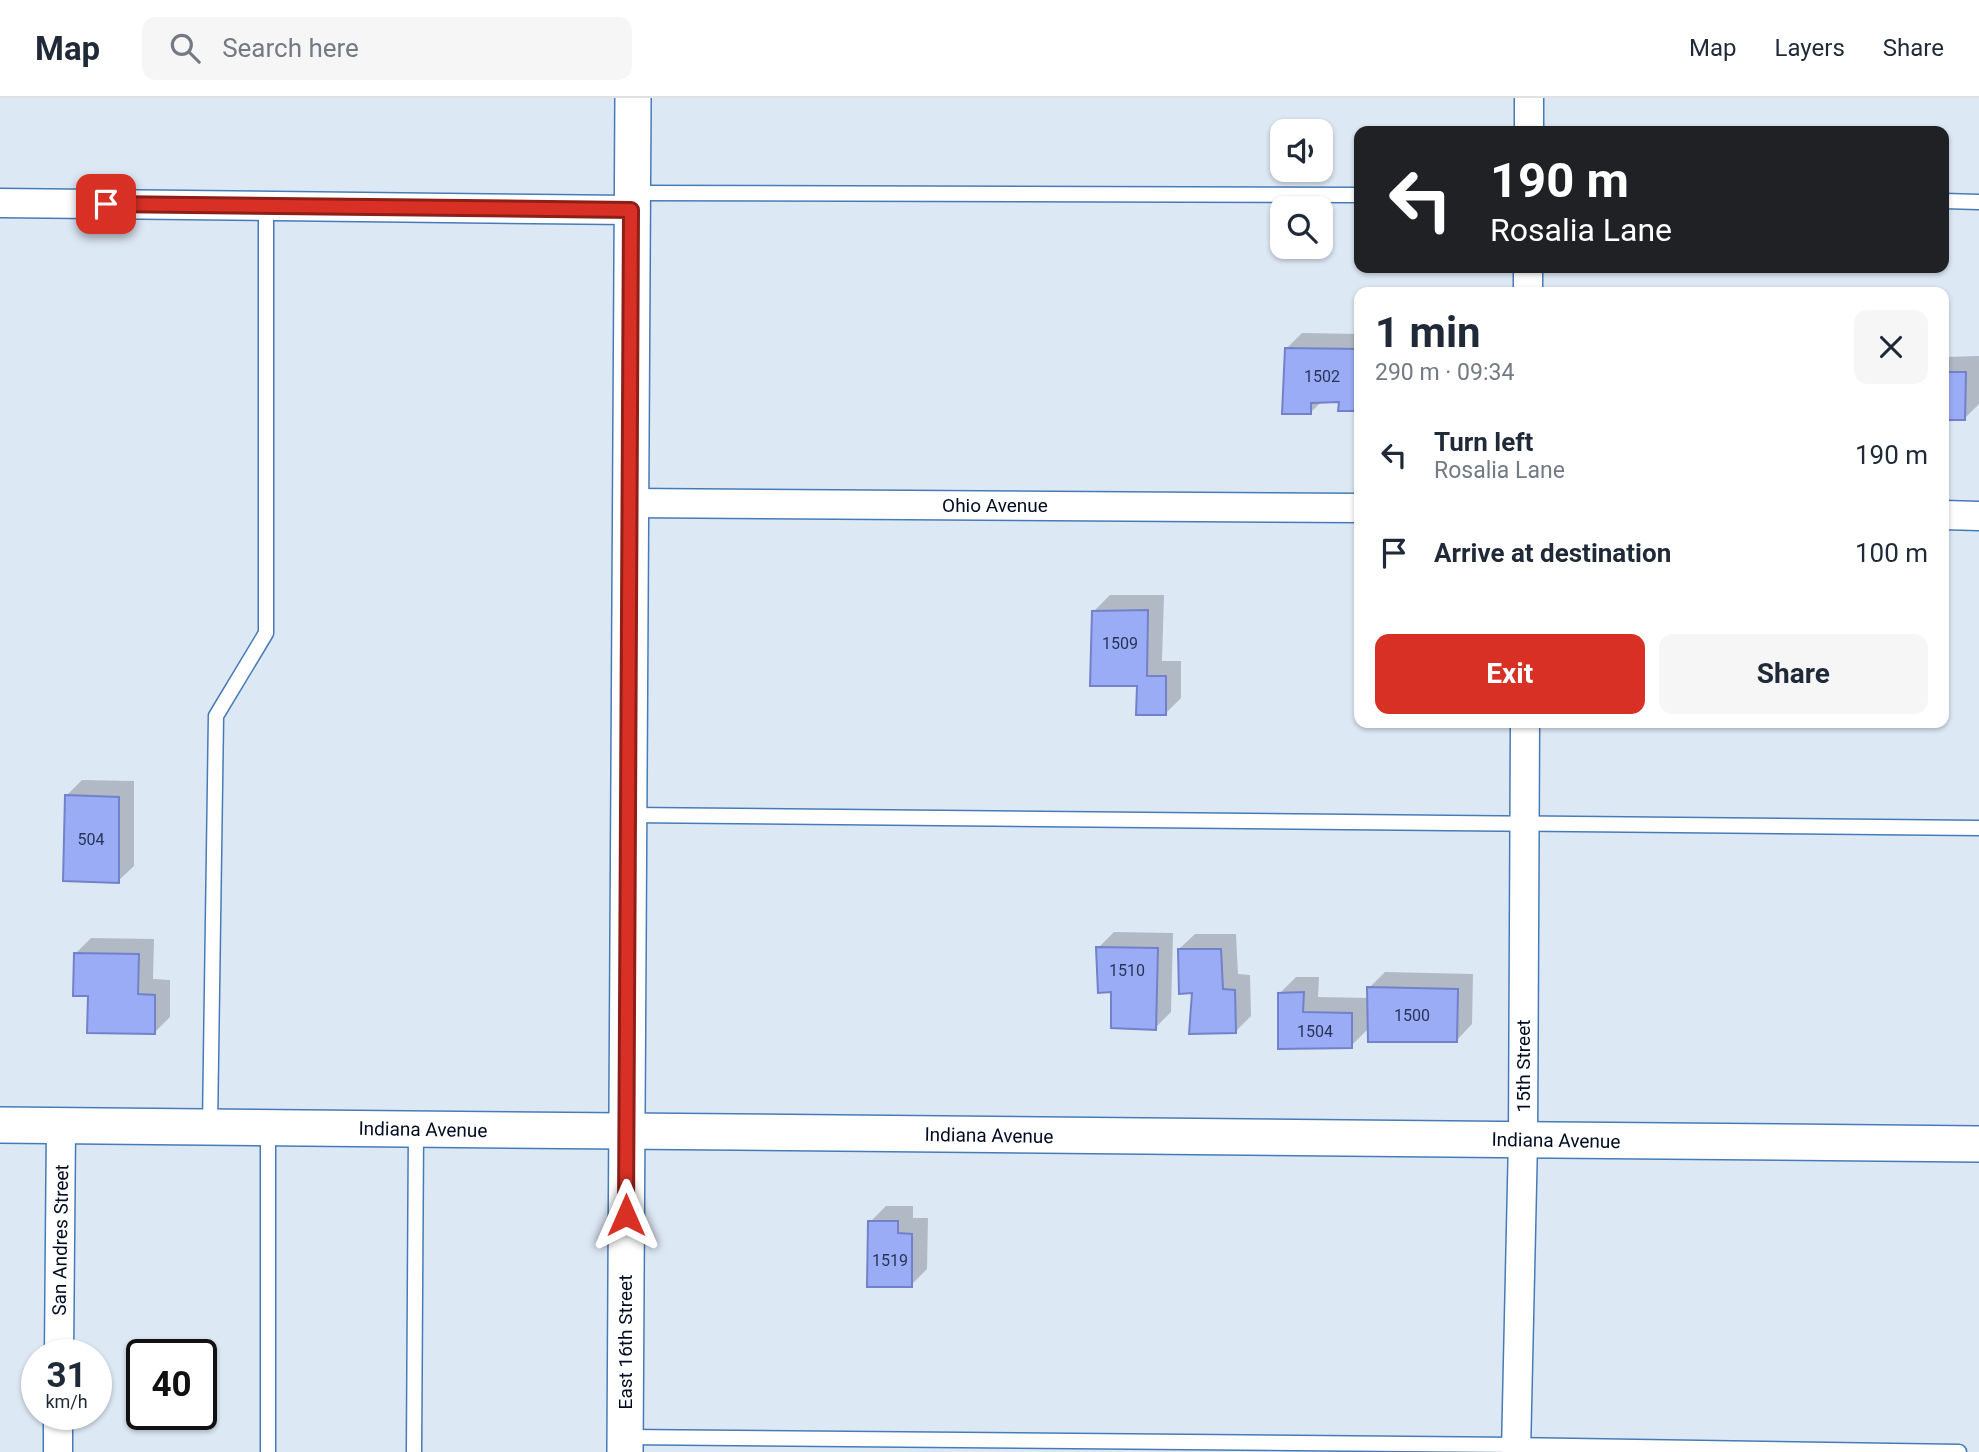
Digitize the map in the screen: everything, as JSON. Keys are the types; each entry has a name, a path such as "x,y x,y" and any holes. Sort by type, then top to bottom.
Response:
{"street":[{"name":"East 16th Street","path":"625,1445 633,98"},
{"path":"1529,98 1529,126"},
{"path":"0,203 266,206 631,201"},
{"name":"Ohio Avenue","path":"631,503 1354,508"},
{"path":"1949,515 1979,516"},
{"name":"15th Street","path":"1516,1449 1523,1140 1525,728"},
{"name":"Indiana Avenue","path":"0,1125 1979,1144"},
{"name":"San Andres Street","path":"59,1339 61,1126"},
{"path":"58,1430 58,1452"}],"lane":[{"path":"631,201 1354,195"},
{"path":"1949,201 1979,202"},
{"path":"210,1128 216,716 266,633 266,206"},
{"path":"629,815 1979,828"},
{"path":"268,1128 268,1452"},
{"path":"414,1452 416,1129"},
{"path":"625,1445 1959,1452"}],"building":[{"path":"1285,348 1354,349 1354,411 1338,411 1339,402 1311,403 1311,414 1282,414"},
{"path":"1949,372 1966,372 1965,420 1949,420"},
{"path":"1148,610 1147,676 1166,676 1166,715 1136,715 1137,686 1090,686 1092,611"},
{"path":"65,795 119,797 119,883 63,881"},
{"path":"1096,947 1158,948 1156,1030 1111,1028 1111,992 1098,993"},
{"path":"1178,949 1221,949 1223,989 1235,990 1236,1033 1189,1034 1192,993 1179,994"},
{"path":"74,953 139,954 138,994 155,995 155,1034 87,1033 88,996 73,996"},
{"path":"1367,987 1458,989 1457,1042 1368,1042"},
{"path":"1304,992 1303,1012 1352,1013 1352,1048 1278,1049 1278,993"},
{"path":"868,1221 898,1221 898,1233 912,1234 912,1287 867,1287"}],"route":[{"path":"106,204 631,210 626,1215"}]}
